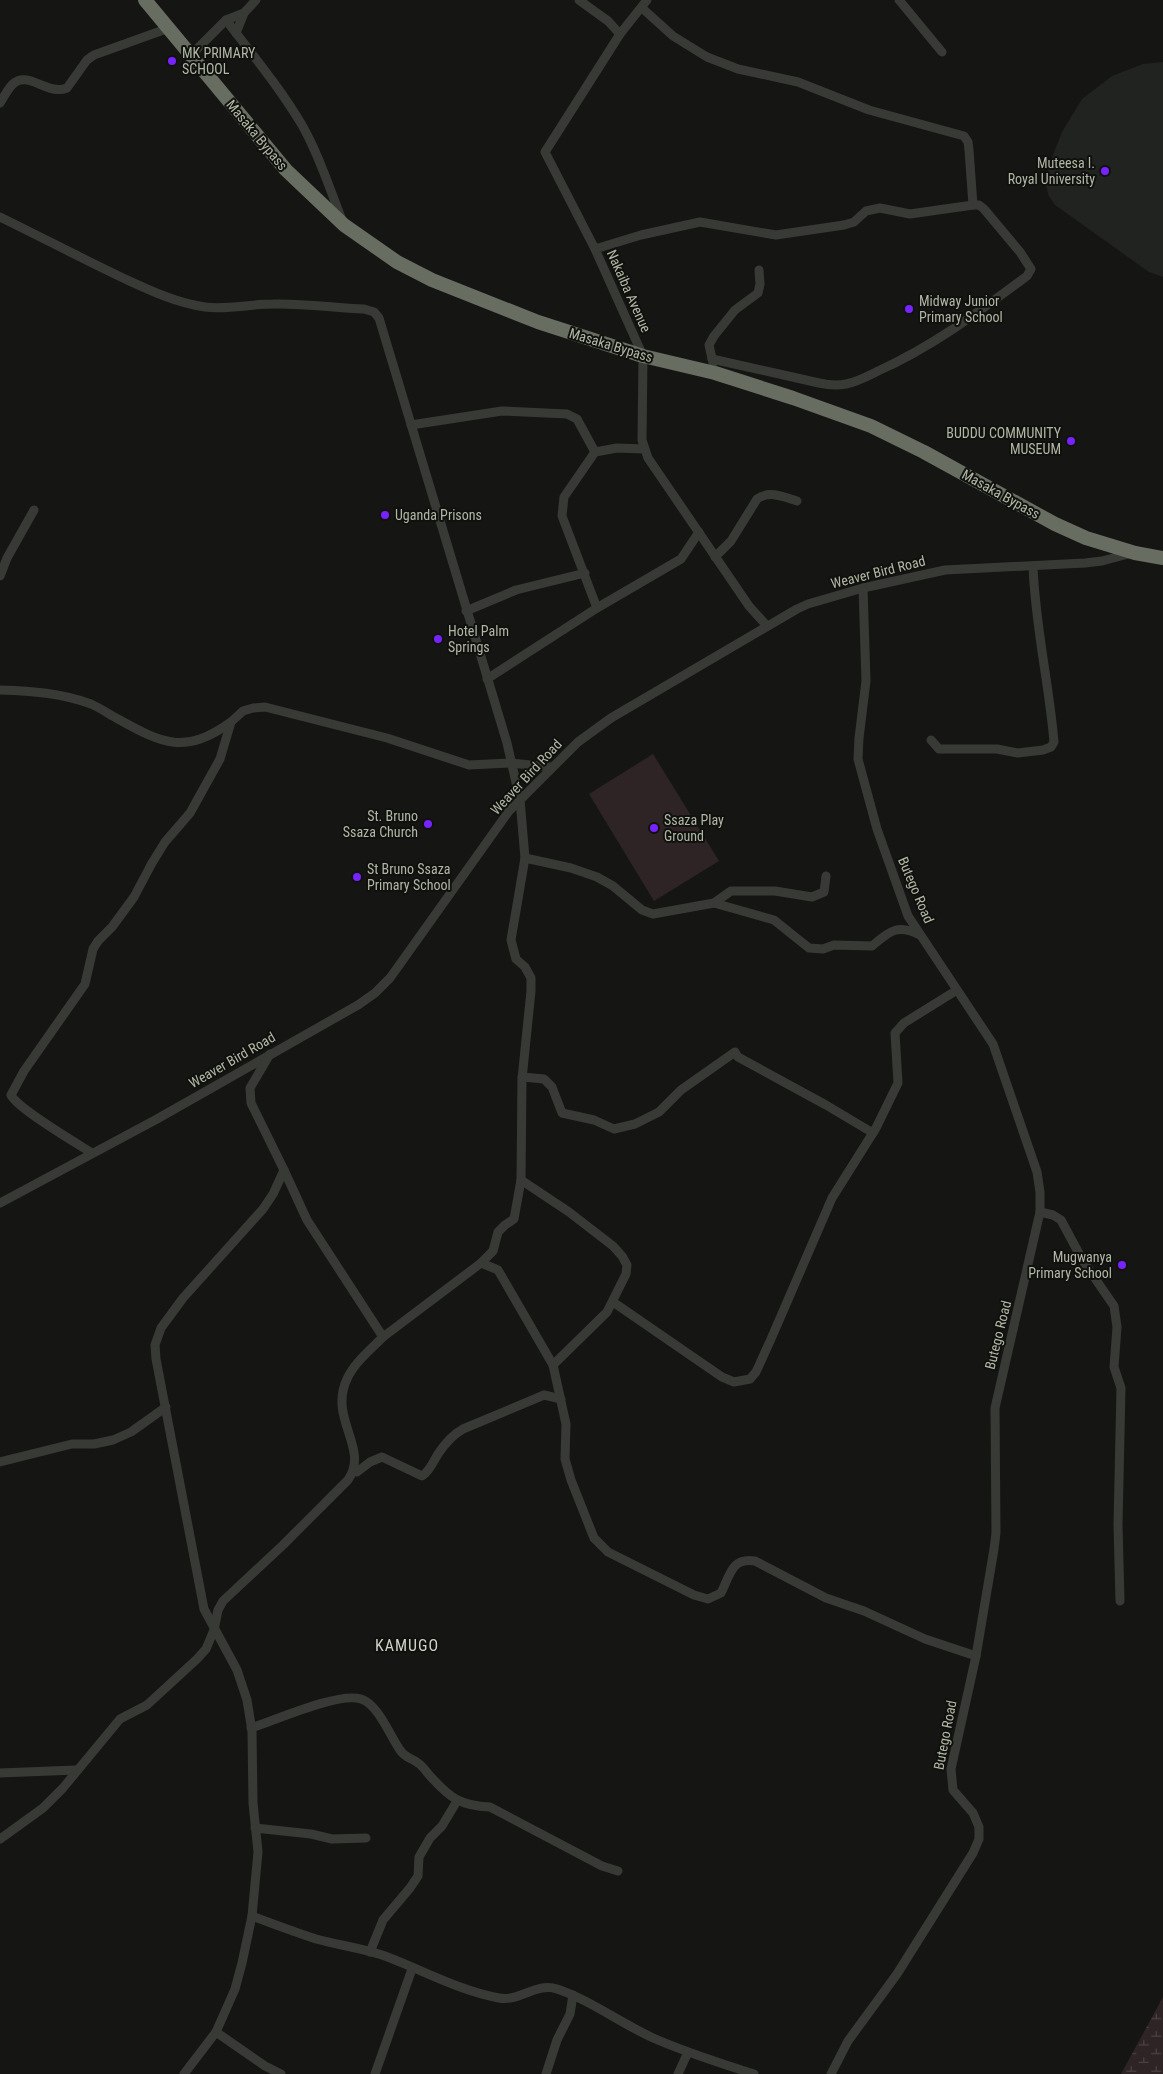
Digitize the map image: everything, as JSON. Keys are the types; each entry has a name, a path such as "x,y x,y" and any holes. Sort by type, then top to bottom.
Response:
{"highway":[{"name":"Masaka Bypass","path":"146,0 286,170 344,225 397,262 432,280 538,322 644,356 714,366 793,398 871,426 924,452 1055,524 1086,538 1135,553 1163,558"}],"street":[{"path":"236,33 244,13 256,0"},
{"path":"579,0 608,21 620,34"},
{"path":"899,0 942,52"},
{"path":"645,4 673,36 707,57 738,69 798,82 869,110 964,136 970,150 973,205"},
{"name":"Nakaiba Avenue","path":"645,4 620,34 545,152 595,249 644,356 642,440 648,458 749,606 767,626"},
{"path":"191,56 226,20 244,13"},
{"path":"226,20 285,99 301,124 322,164 344,225"},
{"path":"0,104 13,84 21,80 28,80 54,91 67,88 87,60 94,55 169,28"},
{"path":"595,249 641,235 700,222 776,235 844,225 854,222 866,211 880,208 910,214 979,205 1020,252 1029,265 1030,273 971,317 900,361 847,384 833,386 714,366 710,345 714,336 735,310 758,293 760,289 758,270"},
{"path":"0,217 121,277 154,292 183,302 205,307 226,308 254,304 284,304 364,309 374,312 379,318 507,743 510,763 520,800 525,858 511,940 516,959 531,978 522,1078 521,1180 516,1213 511,1222 498,1232 493,1251 498,1270 553,1365 566,1424 565,1459 571,1480 594,1538 608,1552 694,1596 708,1600 721,1593 733,1567 746,1559 777,1571 826,1598 864,1611 925,1639 976,1656"},
{"path":"411,425 502,411 567,414 576,419 595,452"},
{"path":"597,608 562,516 564,497 595,452 617,448 644,449"},
{"path":"715,557 732,541 757,498 768,494 797,501"},
{"path":"0,576 7,558 34,510"},
{"path":"487,679 597,608 681,559 699,532"},
{"name":"Weaver Bird Road","path":"0,1203 164,1114 271,1052 358,1005 375,993 402,962 509,811 551,767 578,742 611,718 767,626 803,607 863,588 944,570 1102,561 1135,553"},
{"path":"931,740 939,748 998,749 1018,753 1043,750 1051,747 1054,742 1048,684 1035,612 1033,566"},
{"path":"466,611 516,590 584,573"},
{"name":"Butego Road","path":"831,2074 848,2041 897,1974 973,1853 979,1838 979,1827 973,1812 953,1790 950,1769 976,1656 996,1533 994,1425 997,1395 1040,1212 1037,1172 993,1044 908,916 877,829 860,767 859,738 866,681 863,588"},
{"path":"0,690 54,693 72,698 94,705 150,737 168,743 182,743 213,735 243,712 253,708 265,707 387,738 469,765 510,763 551,767"},
{"path":"92,1153 38,1118 14,1100 11,1095 24,1071 85,984 93,949 98,941 134,897 165,842 190,813 220,759 231,722"},
{"path":"525,858 571,868 597,877 613,886 648,913 664,913 714,903 731,892 775,891 812,897 818,896 824,892 826,876"},
{"path":"714,903 774,920 809,948 816,949 834,945 872,946 891,930 908,928 920,935"},
{"path":"613,1302 722,1376 734,1382 750,1379 756,1372 771,1339 832,1198 873,1133 898,1083 895,1033 904,1023 957,990"},
{"path":"271,1052 250,1088 251,1102 307,1220 383,1337"},
{"path":"522,1078 544,1079 552,1087 562,1113 594,1120 614,1129 635,1124 659,1112 681,1090 734,1052 738,1057 873,1133"},
{"path":"184,2074 216,2032 235,1989 252,1916 258,1852 253,1803 251,1728 247,1700 237,1670 204,1609 178,1480 155,1345 161,1328 183,1298 263,1209 273,1194 284,1170"},
{"path":"521,1180 569,1212 613,1246 622,1256 627,1266 626,1274 613,1302 594,1326 553,1365"},
{"path":"1040,1212 1057,1217 1066,1227 1083,1261 1114,1306 1116,1316 1114,1368 1120,1388 1118,1525 1120,1601"},
{"path":"0,1839 43,1808 63,1788 120,1719 147,1705 197,1659 206,1649 214,1630 218,1610 223,1601 348,1480 354,1471 356,1456 342,1412 342,1396 347,1378 383,1337 481,1263 493,1251"},
{"path":"481,1263 498,1270"},
{"path":"354,1471 357,1472 370,1462 382,1457 422,1476 427,1473 439,1452 457,1432 492,1415 544,1395 556,1379"},
{"path":"544,1395 561,1399"},
{"path":"0,1462 72,1444 94,1444 112,1440 130,1432 166,1407"},
{"path":"251,1728 337,1699 361,1699 370,1703 407,1758 418,1763 457,1802 472,1806 490,1807 602,1866 618,1872"},
{"path":"0,1774 76,1770"},
{"path":"370,1952 383,1920 418,1876 419,1857 430,1838 442,1826 457,1802"},
{"path":"255,1828 311,1834 332,1839 366,1838"},
{"path":"252,1916 317,1939 370,1952 470,1990 500,1998 512,1999 549,1986 573,1995 650,2037 754,2074"},
{"path":"375,2074 412,1969"},
{"path":"546,2074 557,2040 570,2014 573,1995"},
{"path":"216,2032 265,2066 281,2074"},
{"path":"678,2074 688,2052"}],"shaded area":[{"name":"Muteesa I. Royal University","path":"1163,62 1163,277 1149,272 1055,205 1049,196 1045,183 1051,160 1062,132 1082,99 1112,76 1143,64"}],"green space":[{"name":"Ssaza Play Ground","path":"653,754 719,861 654,901 589,794"},
{"path":"1163,1997 1163,2074 1121,2074"}],"place":[{"name":"MK PRIMARY SCHOOL","path":"172,61"},
{"name":"Muteesa I. Royal University","path":"1105,171"},
{"name":"Midway Junior Primary School","path":"909,309"},
{"name":"BUDDU COMMUNITY MUSEUM","path":"1071,441"},
{"name":"Uganda Prisons","path":"385,515"},
{"name":"Hotel Palm Springs","path":"438,639"},
{"name":"St. Bruno Ssaza Church","path":"428,824"},
{"name":"Ssaza Play Ground","path":"654,828"},
{"name":"St Bruno Ssaza Primary School","path":"357,877"},
{"name":"Mugwanya Primary School","path":"1122,1265"}],"district":[{"name":"KAMUGO","path":"407,1645"}]}
